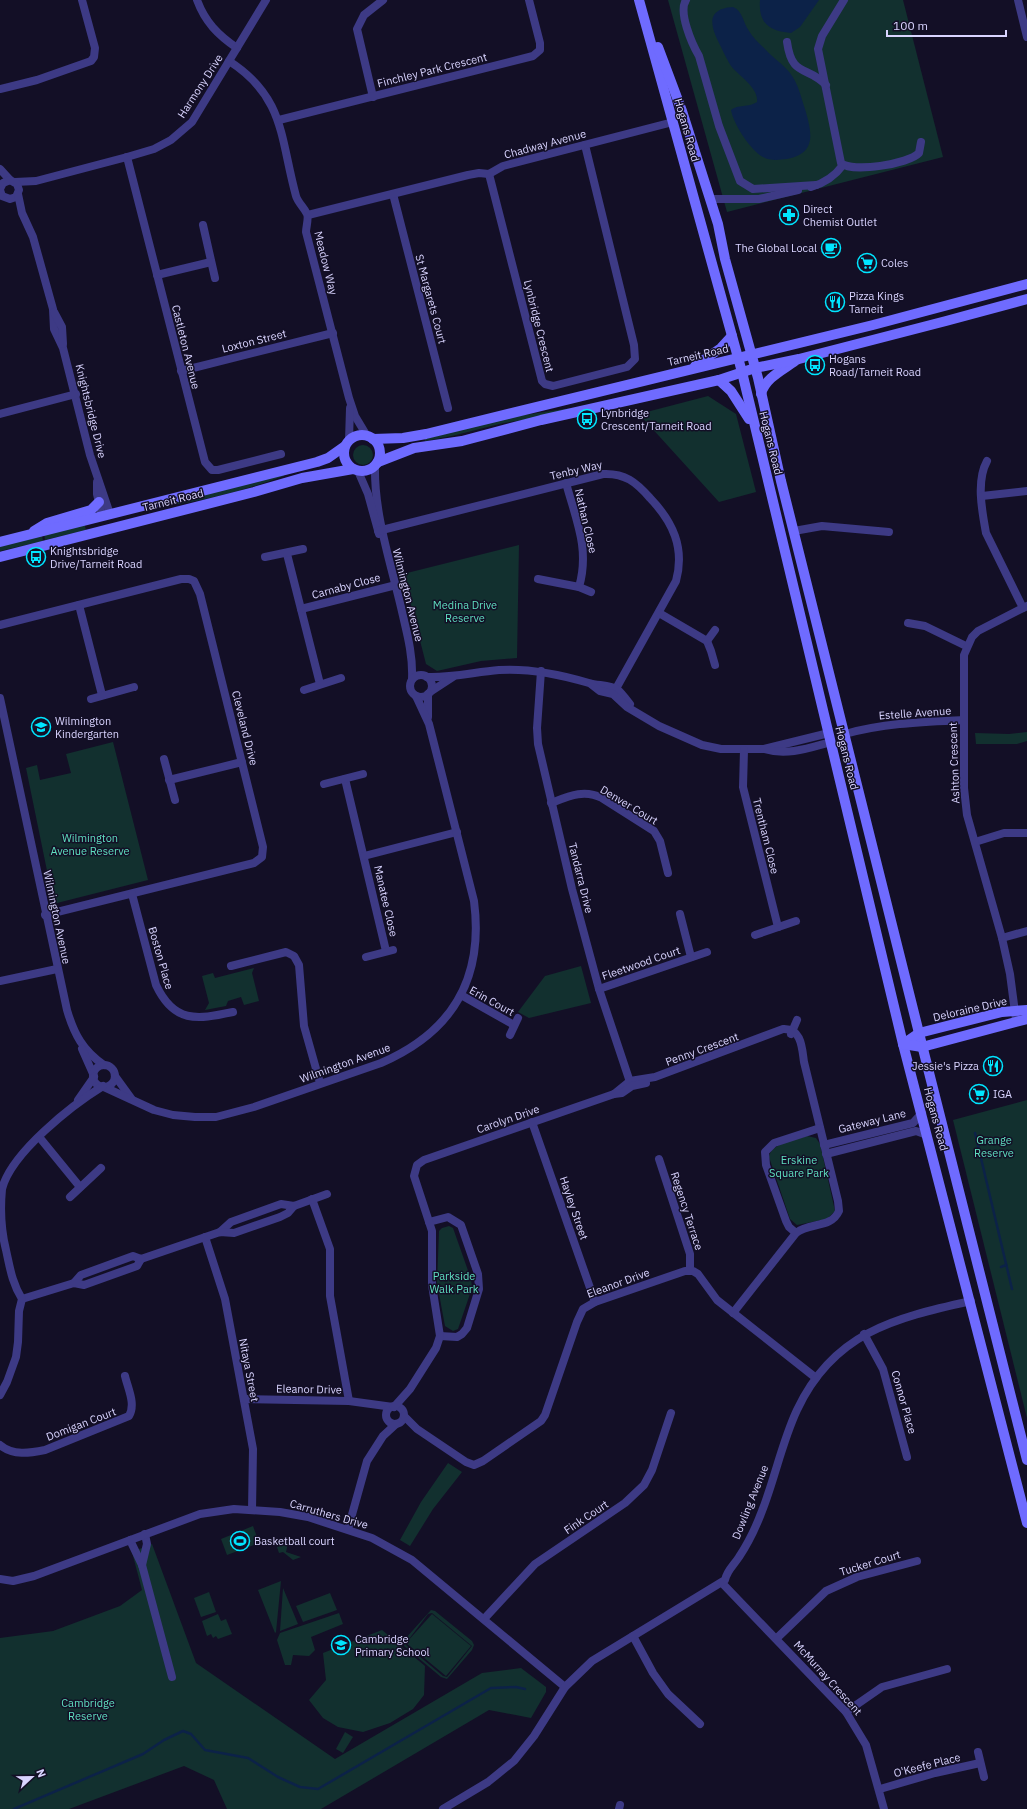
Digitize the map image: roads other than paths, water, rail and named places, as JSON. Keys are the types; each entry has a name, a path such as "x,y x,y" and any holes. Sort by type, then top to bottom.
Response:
{"street":[{"path":"0,89 37,80 90,61 94,57 95,48 82,0"},
{"path":"197,0 201,12 214,30 237,48"},
{"name":"Harmony Drive","path":"12,181 36,181 154,149 171,140 192,122 266,0"},
{"path":"373,97 357,29 364,15 383,0"},
{"name":"Finchley Park Crescent","path":"279,120 533,56 540,50 540,43 529,0"},
{"name":"Hogans Road","path":"639,0 742,372 903,1044 971,1301 1027,1523"},
{"name":"Hogans Road","path":"639,0 682,111 718,224 725,258 755,368 922,1047 1027,1460"},
{"path":"686,0 684,11 685,19 693,45 699,56 719,126 740,181 753,189 816,185"},
{"path":"843,165 839,158 833,118 819,55 819,43 844,0"},
{"path":"1018,0 1027,37"},
{"path":"787,42 789,56 794,65 803,72 821,80 826,85"},
{"path":"229,61 255,80 268,98 279,120 296,197 308,215"},
{"path":"673,122 689,134"},
{"name":"Chadway Avenue","path":"308,215 468,174 489,174 503,166 673,122"},
{"path":"843,165 864,167 911,159 919,153 921,142"},
{"name":"Lynbridge Crescent","path":"489,174 542,381 545,384 553,386 627,367 635,359 634,345 585,145"},
{"name":"Castleton Avenue","path":"127,157 205,462 212,470 218,470 281,454"},
{"path":"710,199 759,199 816,185 830,179 838,173 843,165"},
{"path":"0,169 12,181 18,187 18,194 13,198 1,190 5,181 12,181"},
{"name":"Harmony Drive","path":"18,194 36,181"},
{"name":"Knightsbridge Drive","path":"1,190 22,213"},
{"name":"Knightsbridge Drive","path":"18,194 22,213 32,237 53,309 54,329 63,348 76,394 97,479 99,502 106,515"},
{"name":"St Margarets Court","path":"393,194 448,408"},
{"name":"Meadow Way","path":"308,215 306,232 349,398 355,416 370,437"},
{"path":"718,224 713,226 709,233 719,269 720,292"},
{"path":"203,225 215,278"},
{"path":"157,275 211,262"},
{"name":"Tarneit Road","path":"370,437 403,438 426,434 873,325 1027,284"},
{"path":"376,464 380,450 370,437 358,436 347,443 344,459 355,470 366,471 376,464 414,448 462,441 541,420 719,380 755,368 799,359 1027,299"},
{"name":"Loxton Street","path":"181,371 333,333"},
{"path":"691,369 721,348 732,336"},
{"path":"761,394 765,385 772,378 799,359"},
{"path":"719,380 731,391 754,426"},
{"path":"0,414 76,394"},
{"name":"Meadow Way","path":"347,443 349,398"},
{"name":"Tarneit Road","path":"0,542 317,462 328,458 347,443"},
{"path":"908,623 925,626 966,646 978,631 1025,607 986,533 981,476 987,461"},
{"name":"Wilmington Avenue","path":"373,500 376,464"},
{"name":"Tarneit Road","path":"0,557 254,492 302,478 355,470"},
{"name":"Wilmington Avenue","path":"355,470 373,500 396,585 411,650 412,679"},
{"name":"Tenby Way","path":"380,530 604,474 626,476 640,486 663,511 674,528 679,553 680,568 676,581 615,692"},
{"name":"Knightsbridge Drive","path":"97,479 104,492 106,515"},
{"name":"Nathan Close","path":"566,483 584,549 584,564 579,587"},
{"path":"982,496 1027,491"},
{"path":"30,535 47,522 91,510 99,502"},
{"path":"106,515 110,529"},
{"path":"794,531 822,526 889,532"},
{"path":"265,557 287,554 302,549"},
{"name":"Carnaby Close","path":"287,554 320,684"},
{"name":"Cleveland Drive","path":"0,625 181,579 189,579 194,582 200,594 263,847 261,859 254,864 45,915"},
{"path":"538,579 579,587 591,592"},
{"name":"Carnaby Close","path":"301,609 396,585"},
{"path":"79,605 102,695"},
{"path":"659,613 707,641 715,666"},
{"path":"707,641 715,630"},
{"name":"Ashton Crescent","path":"966,646 964,655 964,788 967,815 1002,938 1010,974 1015,1015"},
{"name":"Wilmington Avenue","path":"411,650 426,676"},
{"path":"456,676 421,697 416,696 410,688 412,679 418,675 456,676 499,670 541,671 574,678 591,684 600,691 615,692 627,706 636,710 659,726 702,746 721,749 764,749 776,753 799,750 830,737 845,734"},
{"name":"Tandarra Drive","path":"541,671 537,736 551,803 599,989 631,1083"},
{"path":"426,676 432,684 429,693"},
{"path":"304,690 341,678"},
{"path":"91,699 134,687"},
{"name":"Wilmington Avenue","path":"429,693 429,724"},
{"name":"Wilmington Avenue","path":"103,1087 132,1098 154,1110 173,1115 216,1117 241,1111 320,1083 366,1069 401,1055 432,1033 444,1020 460,995 472,966 475,952 477,922 474,900 429,724 416,696"},
{"name":"Wilmington Avenue","path":"0,698 1,711 56,969 74,1032 90,1056 104,1065"},
{"name":"Estelle Avenue","path":"845,734 904,722 964,720"},
{"name":"Trentham Close","path":"744,750 743,787 778,927"},
{"path":"164,759 175,800"},
{"path":"170,780 242,762"},
{"path":"324,784 363,774"},
{"name":"Manatee Close","path":"345,779 364,856 390,950 366,957"},
{"name":"Denver Court","path":"551,803 582,793 595,795 602,798 648,827 657,835 668,874"},
{"name":"Manatee Close","path":"364,856 457,832"},
{"path":"975,842 1004,833 1027,833"},
{"name":"Boston Place","path":"132,894 156,985 162,998 171,1008 183,1016 204,1018 233,1012"},
{"name":"Fleetwood Court","path":"680,912 691,957"},
{"path":"755,935 796,920"},
{"path":"1002,938 1027,931"},
{"path":"231,966 286,952 294,956 299,966 301,978 304,1026 320,1083"},
{"name":"Fleetwood Court","path":"599,989 706,952"},
{"path":"0,981 56,969"},
{"name":"Erin Court","path":"460,995 516,1021 510,1035"},
{"name":"Deloraine Drive","path":"922,1047 980,1030 1027,1010"},
{"name":"Deloraine Drive","path":"919,1033 977,1018 1015,1015 1027,1018"},
{"path":"977,1018 980,1030"},
{"path":"733,1313 796,1233 832,1221 839,1211 838,1201 800,1040 791,1033 797,1020"},
{"name":"Penny Crescent","path":"631,1083 642,1085 655,1077 783,1029 791,1033"},
{"path":"903,1044 919,1033"},
{"name":"Wilmington Avenue","path":"81,1044 84,1056 94,1076"},
{"path":"903,1044 922,1047"},
{"path":"0,1395 7,1382 16,1357 19,1311 22,1299 13,1284 3,1238 0,1199 6,1178 20,1157 76,1104 103,1087 112,1084 115,1076 112,1069 104,1065 97,1068 94,1076 76,1104"},
{"path":"94,1076 97,1083 103,1087"},
{"name":"Wilmington Avenue","path":"115,1076 132,1098"},
{"name":"Carolyn Drive","path":"429,1222 415,1180 414,1170 417,1165 424,1160 614,1094 622,1093 631,1083"},
{"name":"Gateway Lane","path":"824,1144 913,1123 922,1113"},
{"name":"Hayley Street","path":"532,1122 595,1302"},
{"path":"796,1233 788,1227 766,1165 765,1152 774,1143 820,1128"},
{"name":"Gateway Lane","path":"826,1154 916,1131 927,1135"},
{"path":"40,1138 80,1187"},
{"name":"Regency Terrace","path":"659,1159 690,1254 690,1270"},
{"path":"70,1197 101,1168"},
{"path":"22,1299 74,1283 84,1285 137,1266 141,1259 220,1232 234,1233 280,1217 288,1213 294,1206 327,1194"},
{"path":"312,1199 330,1248 330,1296 349,1401"},
{"path":"383,1436 387,1412 394,1407 410,1389 436,1348 440,1336 432,1285 433,1241 429,1222 448,1217 461,1225 478,1274 479,1289 465,1331 457,1337 440,1336"},
{"name":"Nitaya Street","path":"205,1237 223,1292 254,1456 252,1510"},
{"path":"690,1270 698,1274 717,1300 816,1378"},
{"name":"Eleanor Drive","path":"401,1419 466,1462 474,1465 483,1461 534,1428 545,1415 580,1314 588,1305 679,1272 690,1270"},
{"name":"Dowling Avenue","path":"722,1583 729,1568 738,1559 751,1538 765,1504 796,1411 816,1378 832,1360 847,1346 864,1334 906,1316 986,1297"},
{"name":"Connor Place","path":"864,1334 883,1369 907,1457"},
{"path":"981,1342 996,1337"},
{"name":"Domigan Court","path":"0,1445 17,1453 31,1453 45,1450 129,1416 132,1411 132,1401 125,1376"},
{"path":"348,1530 367,1461 383,1436 401,1419 410,1389"},
{"name":"Eleanor Drive","path":"244,1399 349,1401 394,1407"},
{"path":"373,1403 391,1423 401,1419"},
{"path":"394,1407 400,1408 401,1419"},
{"name":"Fink Court","path":"484,1619 535,1564 625,1503 644,1485 652,1470 671,1413"},
{"name":"Carruthers Drive","path":"0,1579 13,1581 34,1576 200,1514 234,1509 287,1513 372,1538 412,1560 565,1687"},
{"path":"142,1564 147,1544 145,1534"},
{"path":"130,1540 142,1564 172,1676"},
{"name":"Tucker Court","path":"777,1638 826,1591 857,1577 917,1561"},
{"path":"443,1809 488,1782 514,1761 534,1736 565,1687 592,1661 709,1589 722,1583"},
{"name":"McMurray Crescent","path":"722,1583 777,1638 846,1712 866,1745 880,1789 884,1809"},
{"path":"634,1636 653,1673 668,1694 700,1724"},
{"path":"846,1712 882,1687 947,1669"},
{"path":"978,1752 984,1777"},
{"name":"O'Keefe Place","path":"880,1789 935,1773 980,1763"}],"water":[{"path":"760,0 819,0 800,27 791,33 771,28 766,24 761,15"},
{"path":"733,7 741,14 752,36 793,77 801,95 809,126 810,141 808,147 797,156 778,160 763,157 753,149 735,122 731,110 737,107 754,104 757,102 757,97 748,82 731,66 717,40 713,27 712,21 717,11"}],"waterway":[{"path":"975,1133 1012,1289"},
{"path":"1001,1267 1006,1265"},
{"path":"14,1809 143,1754 164,1740 183,1731 191,1734 205,1750 248,1758 278,1777 300,1787 318,1789 491,1688 516,1687 525,1689"}],"place":[{"name":"Direct Chemist Outlet","path":"789,215"},
{"name":"The Global Local","path":"831,248"},
{"name":"Coles","path":"867,263"},
{"name":"Pizza Kings Tarneit","path":"835,302"},
{"name":"Hogans Road/Tarneit Road","path":"815,365"},
{"name":"Lynbridge Crescent/Tarneit Road","path":"587,419"},
{"name":"Knightsbridge Drive/Tarneit Road","path":"36,557"},
{"name":"Wilmington Kindergarten","path":"41,727"},
{"name":"Jessie's Pizza","path":"993,1066"},
{"name":"IGA","path":"979,1094"},
{"name":"Basketball court","path":"240,1541"},
{"name":"Cambridge Primary School","path":"341,1645"}],"park label":[{"name":"Medina Drive Reserve","path":"465,611"},
{"name":"Wilmington Avenue Reserve","path":"90,844"},
{"name":"Grange Reserve","path":"994,1146"},
{"name":"Erskine Square Park","path":"799,1166"},
{"name":"Parkside Walk Park","path":"454,1282"},
{"name":"Cambridge Reserve","path":"88,1709"}]}
